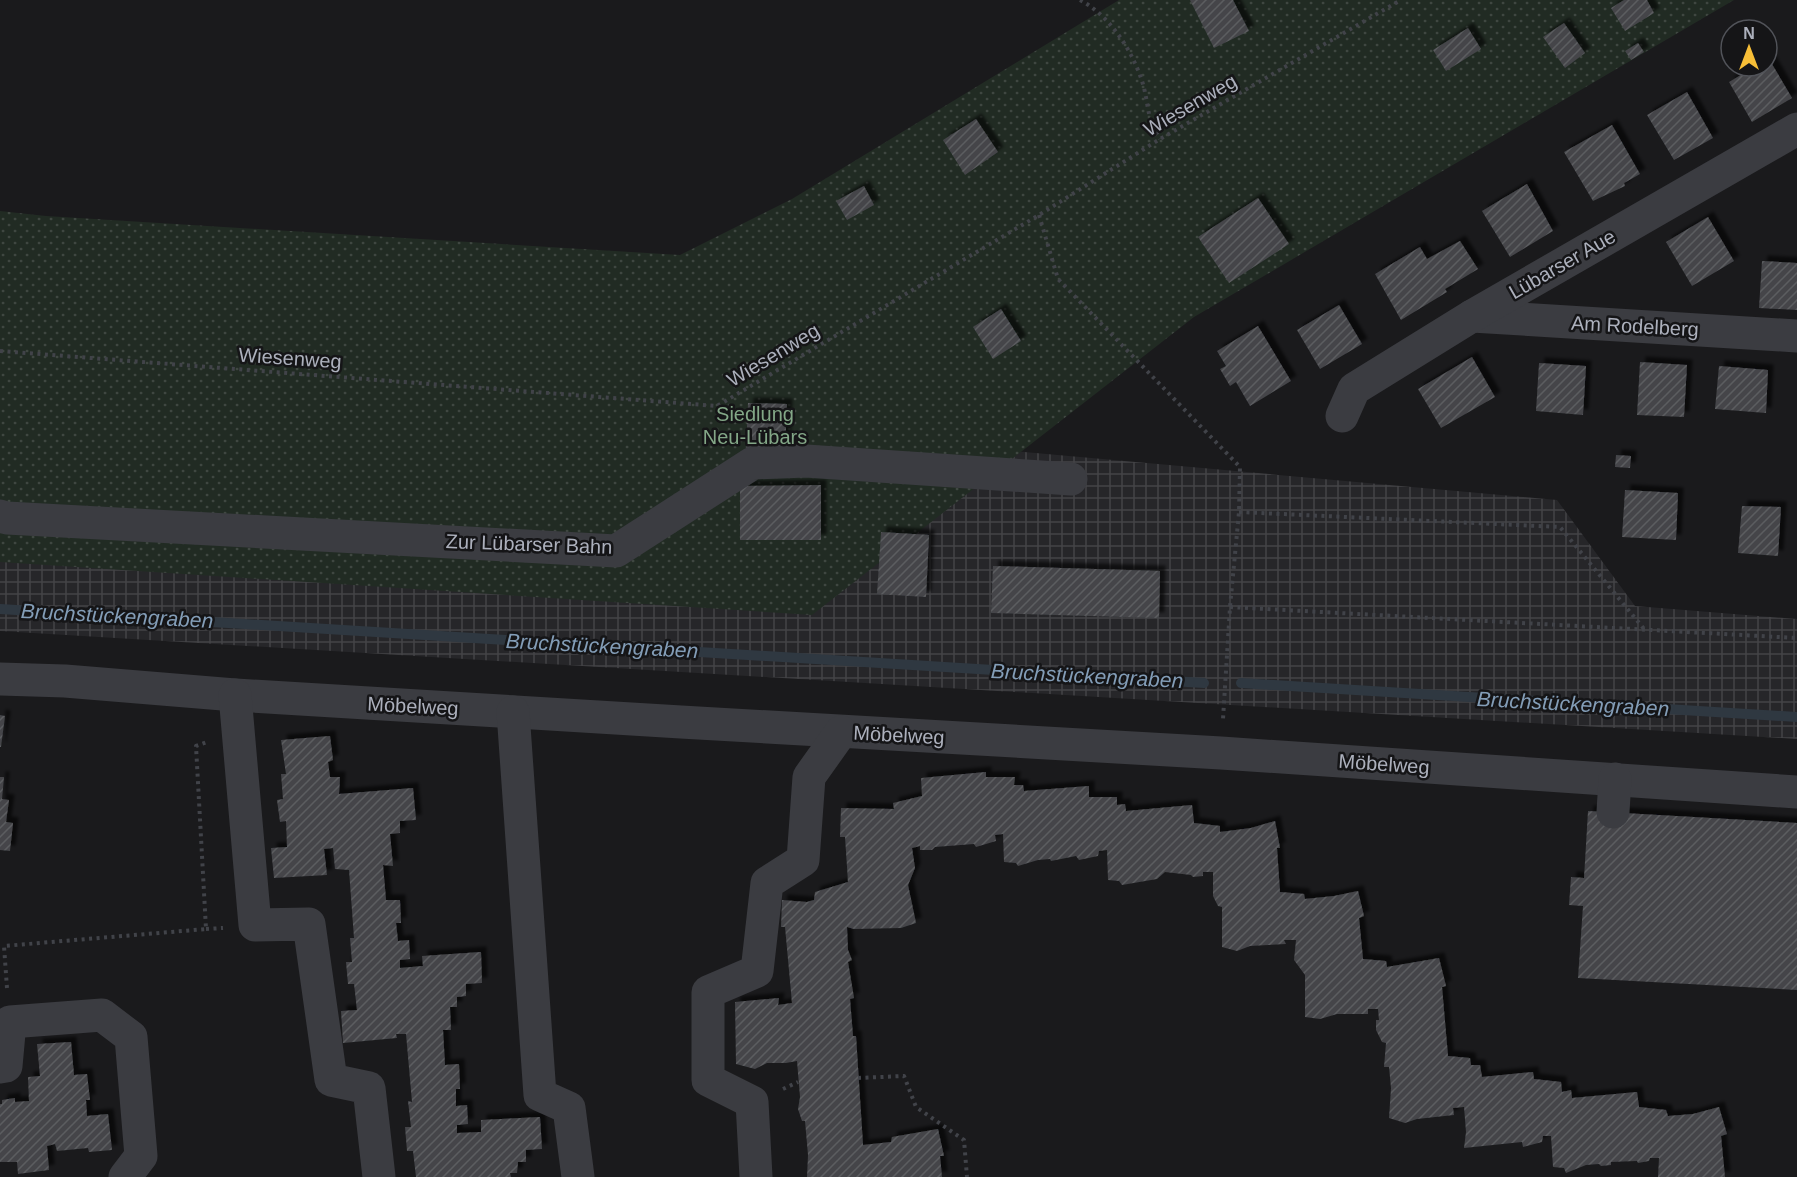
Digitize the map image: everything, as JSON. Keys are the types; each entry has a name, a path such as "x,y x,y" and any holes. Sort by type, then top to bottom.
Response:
{"street":[{"name":"Lübarser Aue","path":"1342,416 1354,389 1472,316 1797,129"},
{"name":"Am Rodelberg","path":"1472,316 1797,336"},
{"name":"Zur Lübarser Bahn","path":"0,516 616,551 753,463 806,461 1071,479"},
{"name":"Möbelweg","path":"0,678 235,695 1221,753 1797,792"},
{"path":"235,695 255,925 309,924 331,1080 369,1088 379,1177"},
{"path":"513,712 540,1095 569,1108 578,1177"},
{"path":"756,1177 752,1102 708,1080 708,992 757,971 767,883 803,860 808,777 841,732"},
{"path":"1613,812 1616,779"},
{"path":"0,1067 6,1066 10,1022 102,1015 131,1037 141,1156 125,1177"}],"path":[{"path":"1080,0 1110,25 1129,52 1142,81 1151,120 1160,139"},
{"name":"Wiesenweg","path":"0,351 717,406 1039,215 1160,139 1401,0"},
{"path":"1039,215 1058,279 1240,467 1239,512 1223,721"},
{"path":"1239,512 1560,527 1645,630"},
{"path":"1230,607 1797,638"},
{"path":"10,1022 4,946 206,929 196,746 238,729"},
{"path":"858,1078 904,1076 916,1107 964,1140 967,1177"}],"shaded area":[{"path":"0,360 1557,500 1635,606 1797,619 1797,739 0,631"}],"green space":[{"name":"Siedlung Neu-Lübars","path":"1119,0 1734,0 1194,317 812,615 0,562 0,211 46,216 680,255 792,199"}],"building":[{"path":"1190,0 1233,0 1249,31 1214,48"},
{"path":"1624,0 1647,0 1654,13 1625,31 1611,8"},
{"path":"1564,23 1585,53 1565,68 1543,37"},
{"path":"1468,28 1481,49 1446,71 1433,50"},
{"path":"1638,43 1644,52 1631,60 1625,51"},
{"path":"1779,76 1792,98 1752,122 1729,82 1736,78 1779,78"},
{"path":"1687,92 1713,138 1674,160 1647,115"},
{"path":"976,119 998,152 965,175 943,140"},
{"path":"1612,125 1640,174 1624,183 1625,186 1593,201 1564,152"},
{"path":"1527,184 1553,231 1510,257 1482,211"},
{"path":"864,186 874,205 847,220 836,201"},
{"path":"1258,198 1289,244 1229,283 1198,237"},
{"path":"1708,217 1734,261 1692,286 1666,242"},
{"path":"1460,241 1478,269 1445,289 1447,292 1401,320 1375,274 1420,247 1427,259"},
{"path":"1762,261 1797,263 1797,310 1759,308"},
{"path":"1339,305 1362,344 1320,369 1297,330"},
{"path":"1001,309 1021,341 993,359 973,327"},
{"path":"1258,326 1291,381 1250,406 1236,382 1230,386 1220,369 1226,366 1217,351"},
{"path":"1472,357 1495,397 1441,428 1418,389"},
{"path":"1640,362 1687,365 1684,417 1637,415"},
{"path":"1539,363 1586,366 1583,415 1536,411"},
{"path":"1719,366 1768,370 1766,413 1715,409"},
{"path":"748,403 787,404 785,451 746,449"},
{"path":"1616,455 1631,456 1630,468 1615,467"},
{"path":"821,485 821,540 740,540 740,486"},
{"path":"1625,490 1678,493 1676,540 1622,537"},
{"path":"1742,506 1781,507 1778,556 1738,553"},
{"path":"881,532 929,535 926,597 877,594"},
{"path":"993,566 1160,571 1159,618 991,613"},
{"path":"0,715 5,716 1,747 0,747"},
{"path":"330,736 333,760 328,762 330,777 340,777 339,794 413,788 416,820 400,821 400,833 390,834 393,866 383,865 386,900 400,900 401,923 396,923 398,941 409,940 410,959 400,960 400,968 423,966 422,956 481,952 482,983 466,984 466,996 457,997 457,1007 450,1007 451,1030 443,1030 445,1065 459,1064 460,1089 456,1089 456,1106 467,1105 468,1124 457,1125 457,1133 481,1132 481,1120 540,1117 542,1149 526,1150 526,1162 518,1162 517,1173 510,1173 511,1177 416,1177 413,1151 407,1151 405,1127 411,1127 408,1101 412,1102 406,1034 396,1034 397,1038 343,1043 341,1011 357,1010 354,984 348,984 346,962 352,962 350,938 354,938 349,870 335,869 333,848 324,849 327,875 274,878 271,848 287,847 286,821 280,822 277,800 283,799 281,774 286,774 281,740"},
{"path":"986,772 986,777 1015,777 1014,785 1023,785 1024,791 1089,786 1089,797 1117,797 1117,805 1125,804 1126,811 1192,805 1194,823 1220,826 1220,832 1251,828 1275,821 1280,848 1277,848 1280,892 1304,894 1305,899 1358,891 1364,916 1359,918 1363,959 1386,961 1387,967 1439,958 1446,986 1442,987 1448,1056 1470,1058 1471,1065 1480,1065 1482,1077 1533,1072 1534,1079 1561,1082 1562,1092 1571,1090 1572,1098 1637,1092 1639,1107 1666,1110 1668,1116 1693,1114 1719,1107 1727,1134 1721,1136 1725,1177 1658,1177 1659,1158 1650,1158 1649,1161 1638,1163 1637,1161 1611,1162 1611,1165 1586,1165 1566,1173 1564,1168 1553,1167 1551,1136 1543,1136 1542,1142 1523,1147 1522,1142 1464,1148 1466,1132 1464,1107 1453,1108 1454,1115 1417,1119 1405,1123 1389,1118 1391,1088 1389,1067 1384,1067 1386,1043 1382,1042 1376,1030 1376,1020 1379,1020 1378,1009 1368,1009 1368,1014 1337,1014 1320,1019 1305,1017 1305,975 1294,960 1296,940 1284,940 1286,944 1250,946 1237,951 1222,947 1222,907 1218,906 1213,896 1213,872 1203,872 1203,876 1193,877 1165,872 1157,879 1122,885 1119,881 1108,880 1107,850 1099,851 1098,856 1079,860 1076,856 1051,861 1050,859 1038,860 1018,866 1016,863 1004,862 1003,834 995,835 996,841 976,847 974,844 935,847 932,850 920,850 920,846 912,848 915,868 908,885 916,923 901,928 854,929 847,927 848,950 852,960 848,962 854,998 850,999 853,1036 856,1036 863,1145 891,1142 892,1137 938,1129 944,1156 940,1156 942,1177 807,1177 805,1121 802,1121 798,1109 800,1097 797,1061 767,1063 755,1069 736,1064 735,1002 779,998 778,1005 792,1003 785,927 781,927 782,900 807,902 814,900 815,892 848,882 845,837 840,837 841,808 894,809 893,803 922,796 921,778"},
{"path":"0,777 4,777 2,799 9,800 6,822 13,823 10,851 0,850"},
{"path":"1588,811 1797,823 1797,990 1578,978 1583,906 1569,905 1571,877 1584,878"},
{"path":"71,1042 74,1075 87,1074 90,1100 86,1100 87,1116 108,1114 112,1150 89,1152 88,1148 57,1151 55,1144 47,1146 49,1170 18,1174 17,1162 0,1162 0,1104 2,1100 15,1098 15,1102 29,1101 28,1077 40,1076 37,1044"}],"waterway":[{"name":"Bruchstückengraben","path":"0,609 1204,683"},
{"name":"Bruchstückengraben","path":"1241,683 1797,717"}]}
